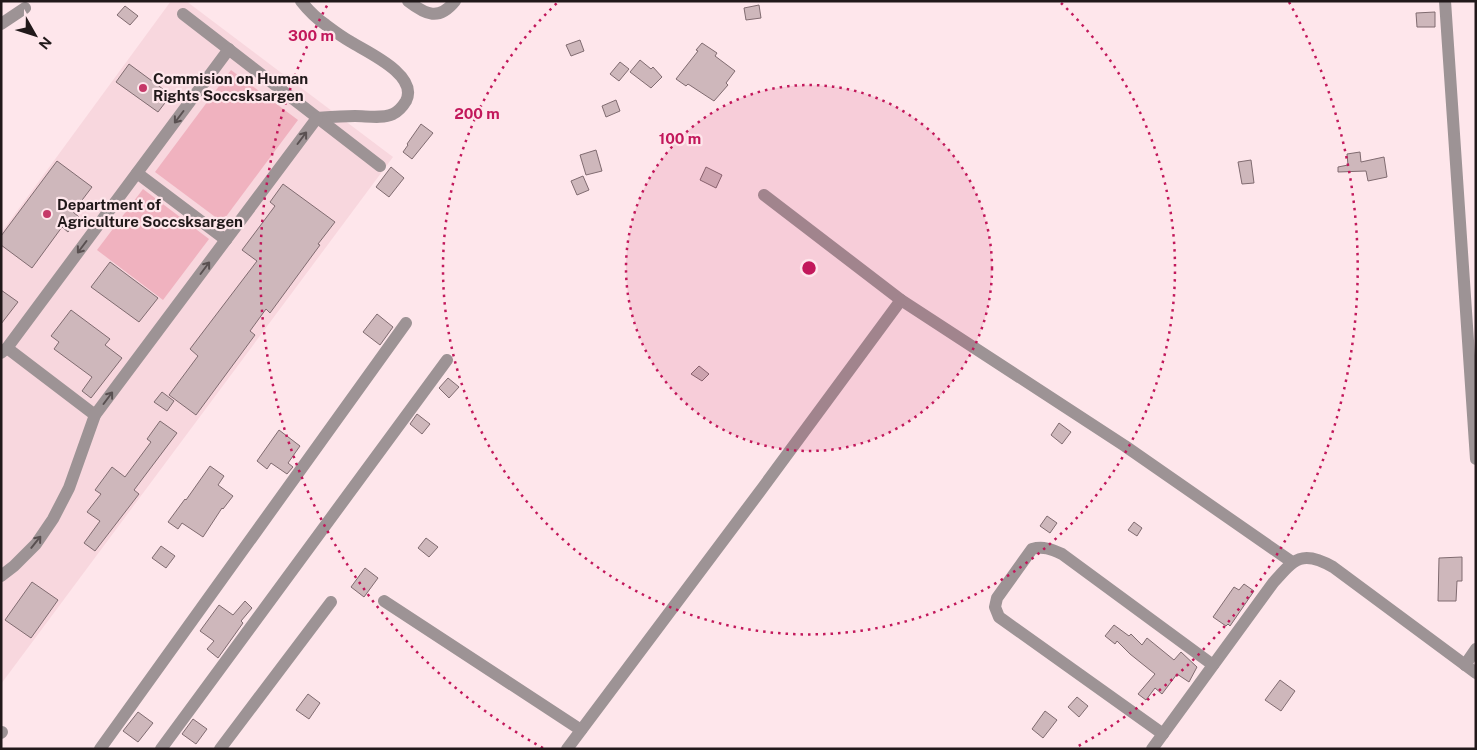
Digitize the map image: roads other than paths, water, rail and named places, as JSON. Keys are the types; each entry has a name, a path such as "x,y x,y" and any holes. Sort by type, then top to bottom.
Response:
{"street":[{"path":"1,576 36,544 53,519 69,488 95,415 317,118 392,114 402,107 408,98 407,86 398,73 386,63 323,23 301,1"},
{"path":"408,1 427,14 438,14 449,9 455,1"},
{"path":"1446,1 1476,458"},
{"path":"1,24 25,8"},
{"path":"183,14 380,166"},
{"path":"95,415 4,351 229,49"},
{"path":"138,173 226,240"},
{"path":"764,195 901,300 1125,446 1292,562"},
{"path":"567,749 901,300"},
{"path":"100,749 406,323"},
{"path":"162,749 447,360"},
{"path":"1162,734 999,617 995,607 997,598 1032,549 1040,547 1062,554 1213,665"},
{"path":"1152,749 1273,583 1292,562 1308,557 1320,559 1348,577 1476,673"},
{"path":"384,601 581,730"},
{"path":"220,749 331,602"},
{"path":"1465,665 1476,649"}],"place":[{"name":"Commision on Human Rights Soccsksargen","path":"143,88"},
{"name":"Department of Agriculture Soccsksargen","path":"47,214"}]}
